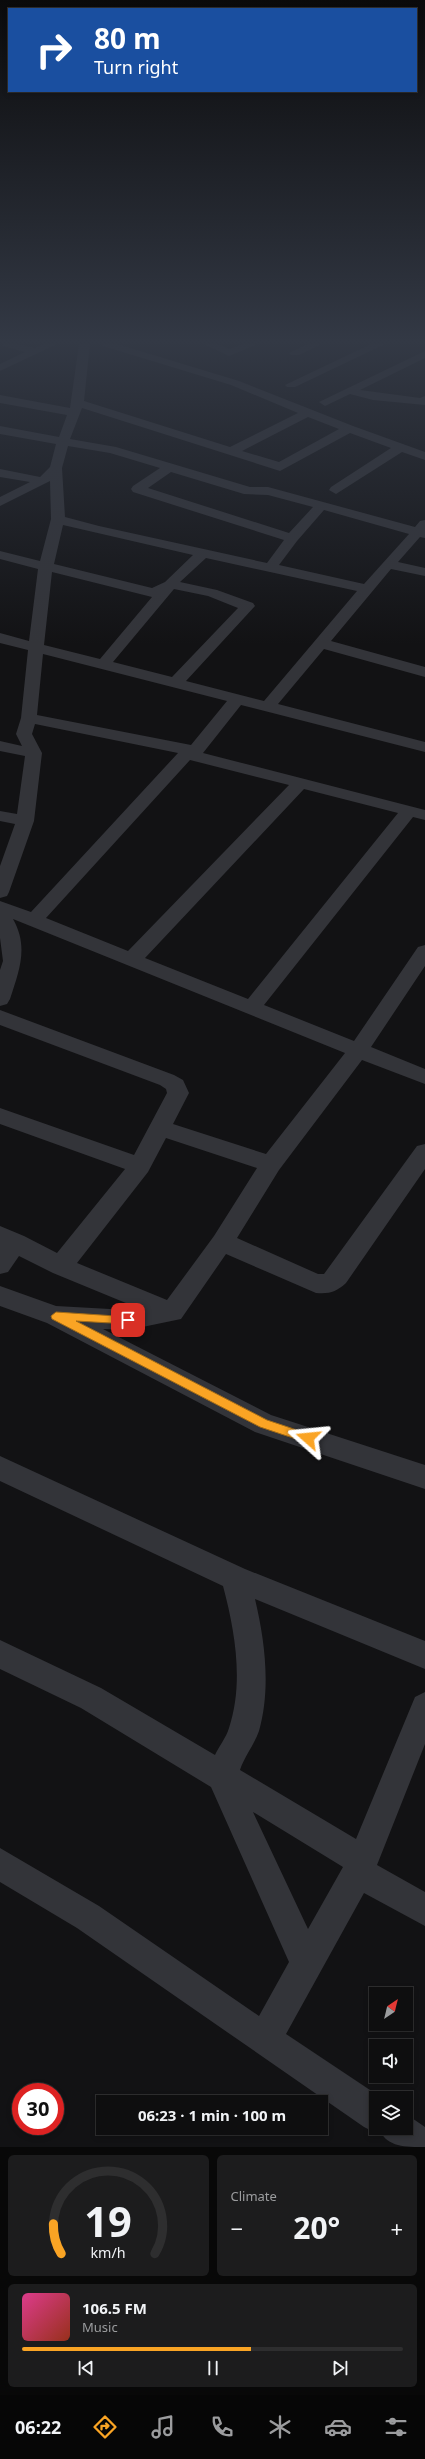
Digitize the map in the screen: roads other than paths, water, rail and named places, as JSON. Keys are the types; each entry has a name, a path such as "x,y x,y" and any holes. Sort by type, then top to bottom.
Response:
{"street":[{"path":"0,892 25,821 34,753 24,734 29,718 43,578 58,519 56,468 62,444"},
{"path":"80,444 112,450 249,491 268,491 322,506 422,530"},
{"path":"203,444 280,467 321,444"},
{"path":"230,452 245,444"},
{"path":"389,444 425,456"},
{"path":"336,490 399,448"},
{"path":"170,467 138,489 292,538"},
{"path":"0,502 43,481 56,468"},
{"path":"0,473 43,481"},
{"path":"271,567 292,538 322,506"},
{"path":"58,519 97,530 204,552 368,590"},
{"path":"268,706 323,644 389,564 422,530"},
{"path":"103,665 172,584 204,552"},
{"path":"0,555 47,565 154,593 172,584 212,593 248,606 175,682"},
{"path":"389,564 425,572"},
{"path":"0,638 425,747"},
{"path":"323,644 425,672"},
{"path":"34,920 191,753 238,698"},
{"path":"29,718 191,753 299,784 417,813 252,1007"},
{"path":"0,746 34,753"},
{"path":"132,959 299,784"},
{"path":"0,816 25,821"},
{"path":"0,907 359,1049 425,1078"},
{"path":"0,913 8,927 13,961 0,999"},
{"path":"56,1316 128,1320 172,1312 222,1242 271,1164 359,1049 425,951"},
{"path":"0,1017 176,1085 178,1092 140,1166 61,1266"},
{"path":"0,1116 140,1166"},
{"path":"160,1128 271,1164"},
{"path":"222,1242 316,1283 329,1284 338,1276 425,1152"},
{"path":"0,1265 8,1238 61,1266 172,1312"},
{"path":"0,1296 56,1316 264,1424 425,1477"},
{"path":"0,1468 235,1578 425,1656"},
{"path":"235,1578 251,1642 251,1682 246,1724 234,1751 227,1760 223,1778 227,1792 307,1964"},
{"path":"0,1654 91,1698 223,1778 361,1866 425,1910"},
{"path":"264,2040 361,1866 425,1707"},
{"path":"0,1864 88,1917 264,2040 369,2110"},
{"path":"406,2135 424,2147"}]}
